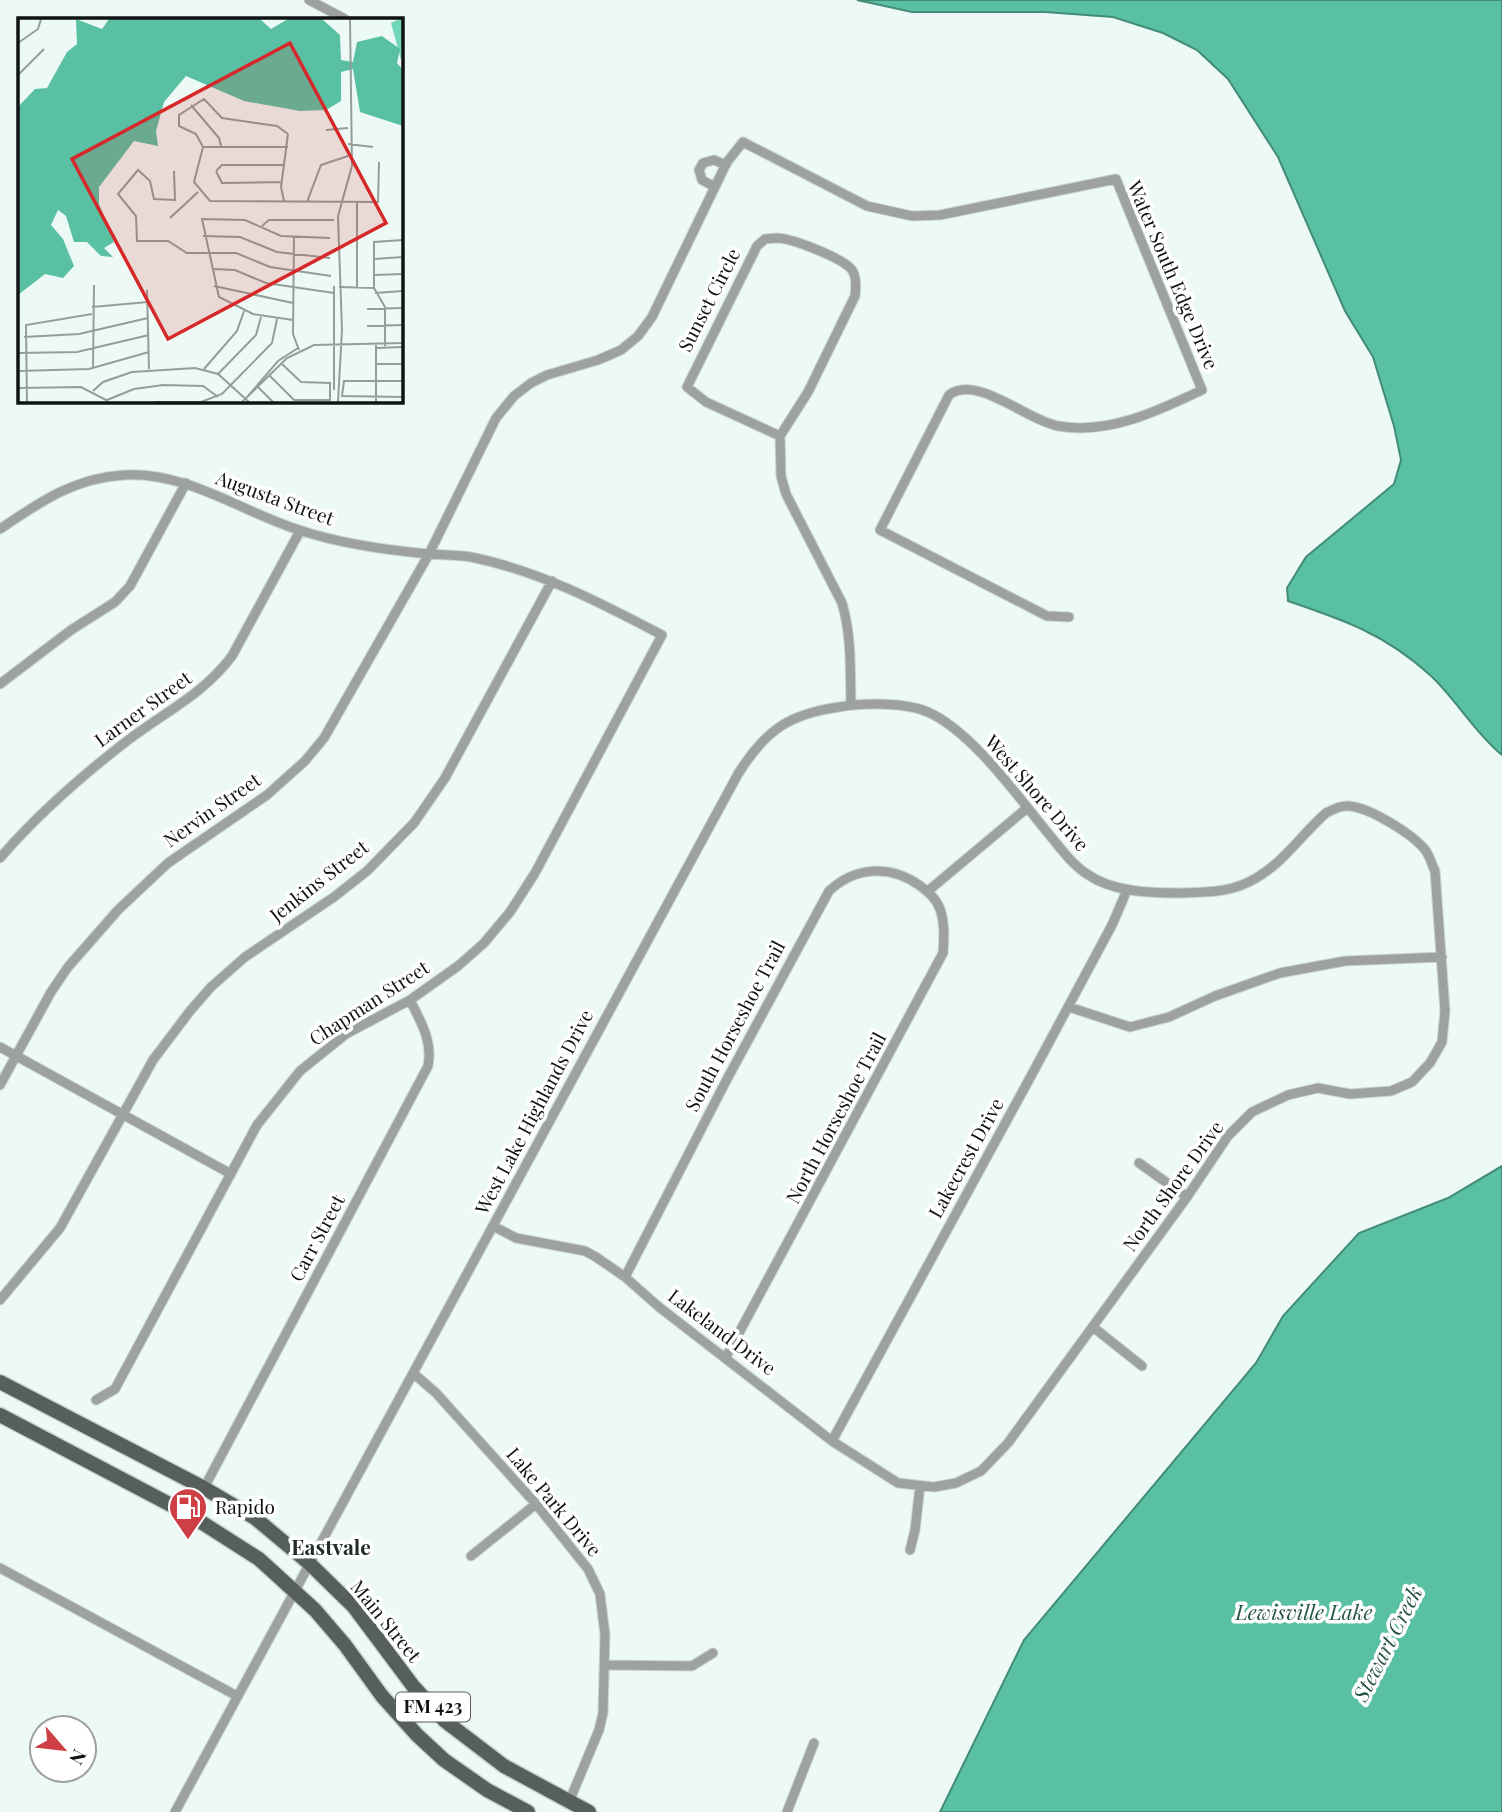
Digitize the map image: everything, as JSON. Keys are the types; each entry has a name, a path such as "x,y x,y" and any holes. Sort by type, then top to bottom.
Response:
{"main road":[{"name":"Main Street","path":"0,1382 204,1488 255,1518 310,1564 354,1607 413,1686 445,1721 504,1766 589,1812"},
{"name":"FM 423","path":"0,1415 213,1528 259,1559 295,1590 345,1645 382,1696 417,1735 444,1760 487,1790 528,1812"}],"street":[{"path":"312,1 343,18"},
{"name":"Water South Edge Drive","path":"429,554 496,418 514,396 547,375 598,360 621,350 638,336 652,317 726,165 743,142 867,206 912,216 940,215 1116,179 1202,390 1118,424 1092,428 1057,426 1029,416 978,389 955,391 949,396 880,530 1047,616 1069,617"},
{"path":"715,187 702,180 699,170 703,163 714,160 726,165"},
{"name":"Sunset Circle","path":"776,238 797,241 842,262 852,270 856,281 855,296 808,392 780,436 706,402 687,387 757,246 765,239 776,238"},
{"path":"780,436 781,476 786,494 842,603 847,619 851,705"},
{"name":"Augusta Street","path":"0,529 64,488 97,478 147,475 186,483 242,509 300,531 361,546 468,557 517,569 552,581 662,635"},
{"path":"0,684 71,630 115,602 130,586 186,483"},
{"name":"Larner Street","path":"0,858 27,827 71,785 126,741 191,698 219,673 232,656 300,531"},
{"name":"Nervin Street","path":"0,1085 68,967 118,910 168,863 267,795 305,761 324,738 429,554"},
{"name":"Jenkins Street","path":"0,1300 60,1227 153,1060 190,1011 245,957 334,897 367,871 414,823 445,778 552,581"},
{"name":"Chapman Street","path":"96,1400 115,1389 257,1125 300,1071 346,1034 410,1000 475,951 510,912 535,873 662,635"},
{"name":"West Shore Drive","path":"851,705 910,708 937,717 964,736 978,750 1086,874 1127,890 1178,893 1238,888 1272,867 1326,813 1334,808 1348,806 1362,809 1385,819 1427,852 1437,883 1442,957"},
{"name":"West Lake Highlands Drive","path":"175,1812 752,750 782,724 798,716 815,710 851,705"},
{"path":"928,891 1027,808"},
{"name":"South Horseshoe Trail","path":"625,1277 828,891 850,875 882,870 912,880 928,891"},
{"name":"Lakecrest Drive","path":"832,1441 1069,1007 1112,925 1127,890"},
{"name":"North Horseshoe Trail","path":"726,1357 943,953 941,910 928,891"},
{"path":"1069,1007 1130,1027 1170,1017 1215,996 1280,973 1345,961 1442,957"},
{"name":"North Shore Drive","path":"920,1486 934,1487 956,1483 981,1471 1008,1443 1187,1197 1228,1136 1252,1112 1288,1095 1318,1088 1350,1094 1391,1091 1412,1082 1422,1072 1441,1042 1446,1012 1442,957"},
{"name":"Carr Street","path":"204,1488 428,1066 431,1051 427,1036 410,1000"},
{"path":"0,1047 231,1174"},
{"path":"1139,1163 1187,1197"},
{"name":"Lakeland Drive","path":"493,1226 525,1241 585,1251 625,1277 659,1307 832,1441 889,1479 920,1486"},
{"path":"1093,1327 1142,1366"},
{"name":"Lake Park Drive","path":"413,1373 436,1393 536,1504 576,1552 595,1580 603,1612 605,1692 598,1730 569,1802"},
{"path":"910,1550 920,1486"},
{"path":"471,1556 536,1504"},
{"path":"0,1568 237,1696"},
{"path":"605,1665 692,1666 713,1653"},
{"path":"787,1812 814,1743"}],"water":[{"path":"857,0 1502,0 1502,755 1439,684 1397,649 1346,622 1288,601 1287,588 1306,557 1394,484 1401,460 1394,426 1373,357 1345,311 1278,157 1228,79 1197,50 1163,33 1113,17 1045,12 912,12"},
{"name":"Lewisville Lake","path":"1502,1166 1502,1812 940,1812 1024,1640 1256,1363 1283,1316 1359,1233 1448,1198"}],"place":[{"name":"Rapido","path":"188,1541"}],"district":[{"name":"Eastvale","path":"331,1548"}],"water label":[{"name":"Stewart Creek","path":"1388,1644"}]}
